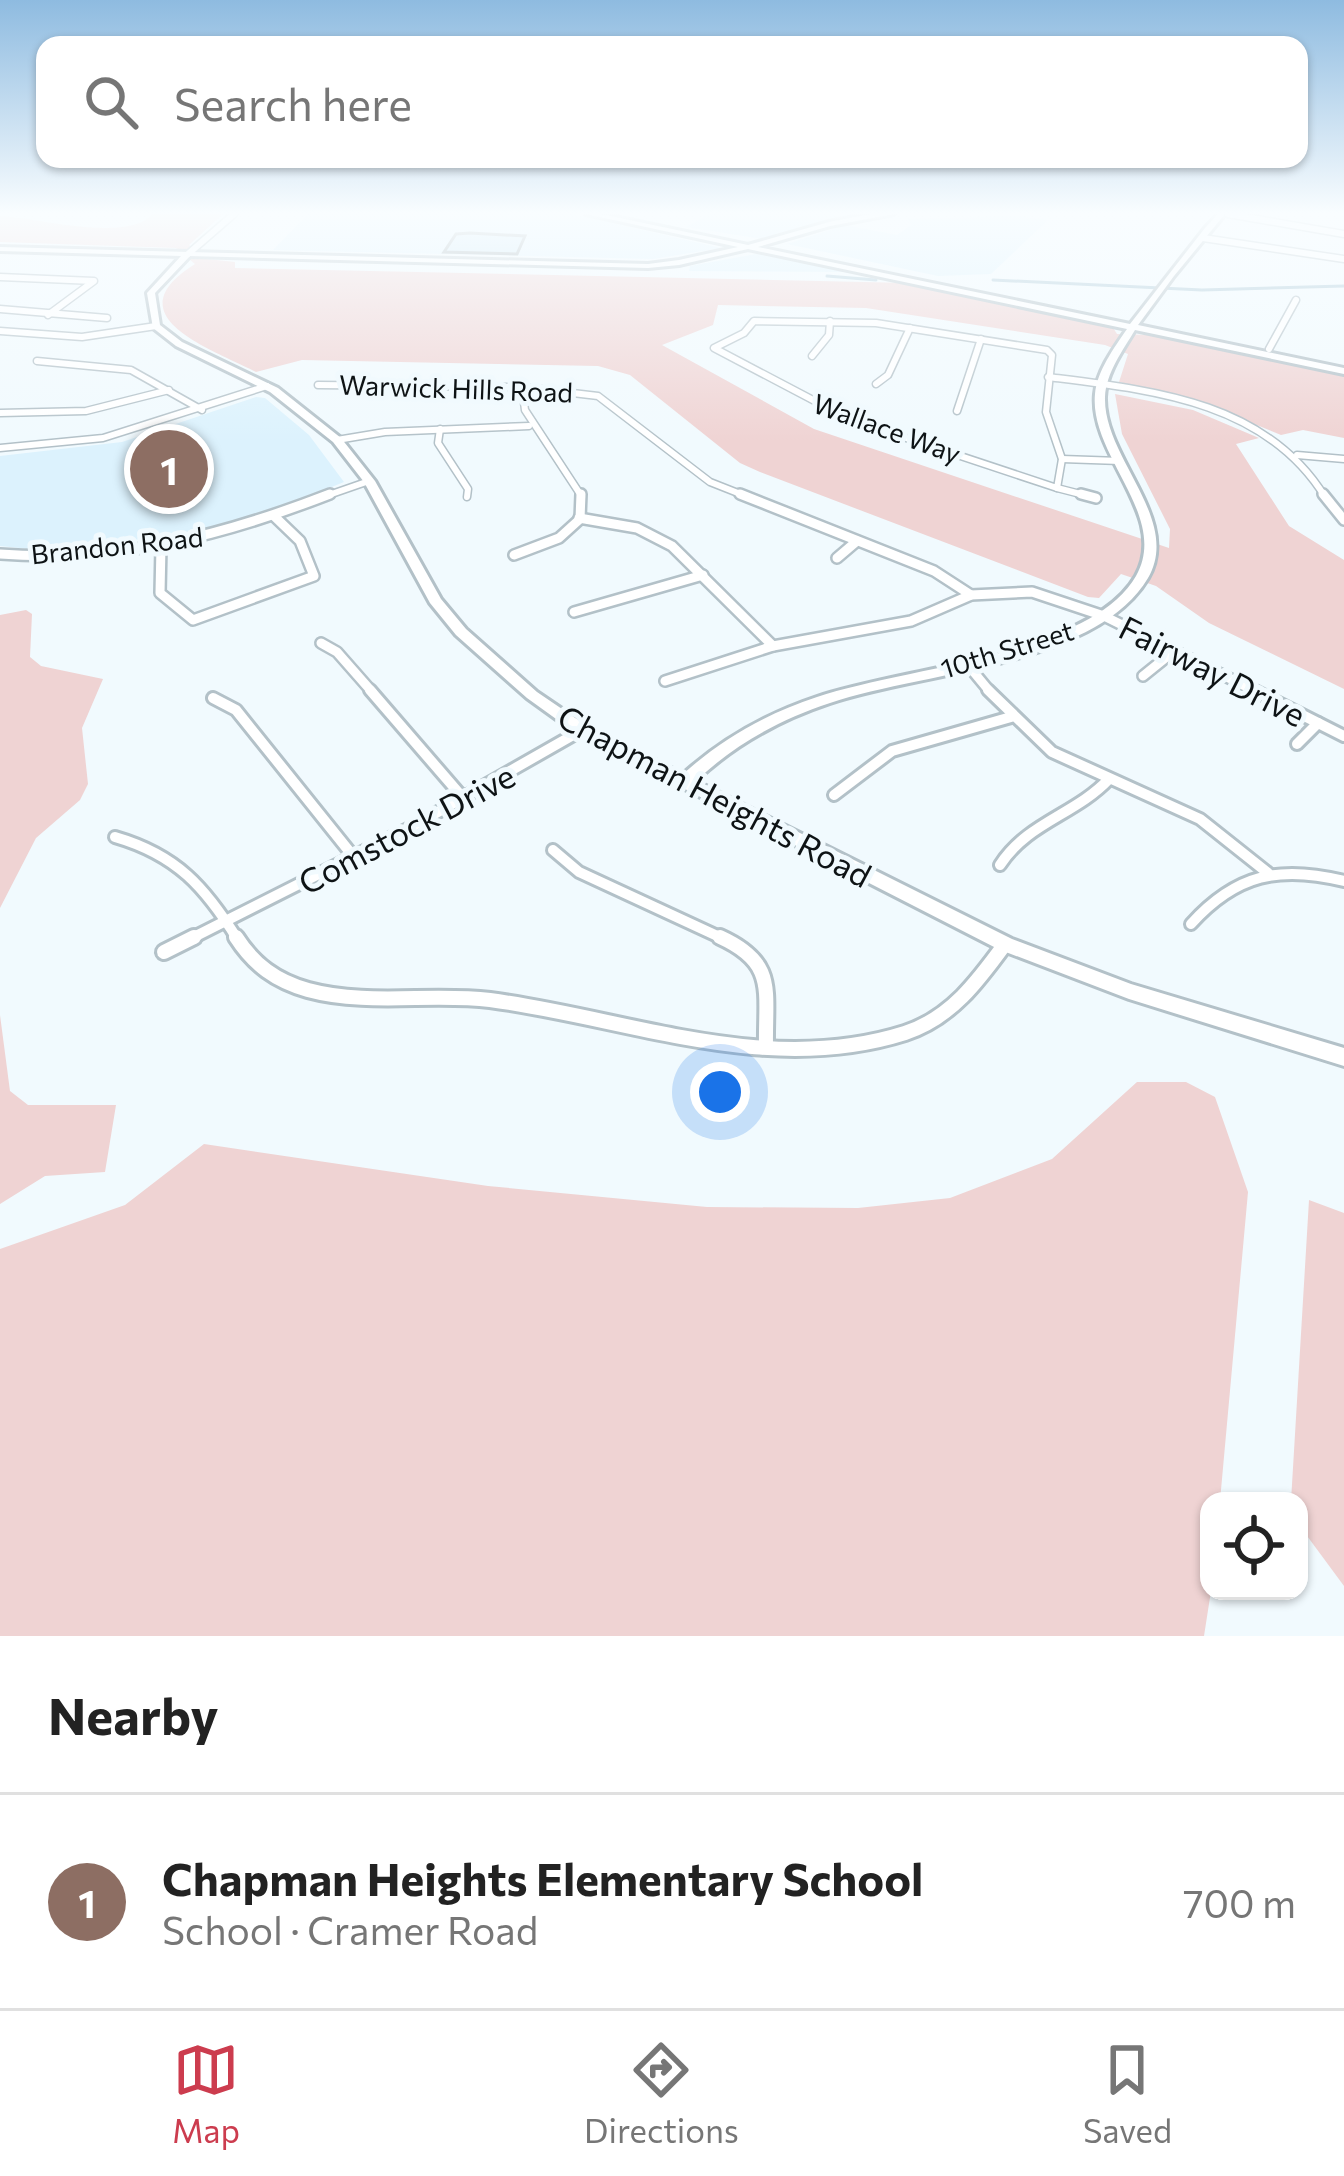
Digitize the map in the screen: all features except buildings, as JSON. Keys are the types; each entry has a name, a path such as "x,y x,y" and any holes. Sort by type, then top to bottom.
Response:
{"street":[{"path":"48,315 81,290"},
{"path":"0,328 82,337 156,326 154,290"},
{"path":"971,290 1344,368"},
{"path":"1102,383 1112,354 1163,290"},
{"path":"1269,350 1296,300"},
{"path":"0,310 107,318"},
{"path":"0,328 22,312"},
{"name":"Wallace Way","path":"1048,376 1051,352 910,328 830,321 754,321 713,350 849,419 1096,498"},
{"path":"812,356 829,335 830,321"},
{"path":"1135,324 1344,368"},
{"name":"Chapman Heights Road","path":"156,326 179,344 267,386 338,440 369,481 416,569 461,632 532,695 582,730 1005,944 1129,992 1344,1057"},
{"path":"876,384 888,375 910,328"},
{"path":"957,411 981,339"},
{"path":"37,361 114,365 203,410"},
{"path":"1057,488 1062,459 1046,412 1048,376 1102,383 1210,410 1270,436 1297,455 1320,496 1344,520"},
{"name":"10th Street","path":"682,784 719,752 800,707 1025,650 1105,616 1139,581 1150,550 1147,517 1100,406 1102,383"},
{"name":"Warwick Hills Road","path":"318,385 522,387 598,396 710,482 934,571 971,595"},
{"path":"0,448 93,442 267,386"},
{"path":"514,555 540,548 579,518 583,495 574,472 529,426 520,400 522,387"},
{"path":"0,413 54,417 99,411 169,390"},
{"path":"338,440 384,430 529,426"},
{"path":"440,429 438,443 468,489 467,497"},
{"path":"1297,455 1344,460"},
{"path":"1062,459 1120,461"},
{"name":"Brandon Road","path":"0,554 24,557 161,546 274,516 369,481"},
{"path":"161,546 160,593 193,620 314,576 300,542 274,516"},
{"path":"579,518 656,537 703,575 773,646"},
{"path":"837,558 857,541"},
{"path":"574,612 703,575"},
{"name":"Fairway Drive","path":"665,681 773,646 911,620 971,595 1032,592 1105,616 1344,736"},
{"path":"321,644 337,652 464,799"},
{"path":"1143,676 1174,651"},
{"path":"967,664 1011,717 1065,760 1218,828 1268,873"},
{"path":"213,698 236,710 353,856"},
{"path":"834,795 848,777 894,749 1011,717"},
{"path":"1297,744 1318,723"},
{"name":"Comstock Drive","path":"164,952 464,799 582,730"},
{"path":"1000,865 1027,827 1073,811 1109,778"},
{"path":"115,837 158,849 199,881 251,965 304,989 494,1001 602,1024 766,1046 855,1048 909,1036 970,997 1005,944"},
{"path":"554,850 579,872 748,950 764,969 766,1046"},
{"path":"1191,924 1215,895 1268,873 1344,881"}],"shaded area":[{"path":"168,290 944,290 1112,326 1117,334 1152,335 1344,376 1344,438 1303,430 1281,435 1198,401 1119,382 1128,354 1105,345 866,308 718,305 713,325 662,345 814,429 1169,548 1170,529 1122,434 1115,394 1193,410 1259,438 1236,444 1289,526 1344,560 1344,689 1209,623 1156,586 1121,574 1099,598 1088,597 760,472 740,463 630,375 598,366 302,360 256,372 177,328 165,315 163,299"},
{"path":"256,397 265,398 309,435 344,482 265,514 179,536 29,549 0,546 0,456 122,442"},
{"path":"26,610 32,614 30,657 41,666 103,679 82,728 88,784 80,800 36,838 0,908 0,615"},
{"path":"0,1015 10,1091 28,1105 116,1105 105,1172 45,1176 0,1204"},
{"path":"1137,1082 1186,1082 1215,1097 1248,1192 1221,1492 1200,1492 1200,1600 1210,1600 1204,1636 0,1636 0,1249 125,1205 204,1144 488,1186 707,1207 858,1208 950,1198 1052,1159"},
{"path":"1309,1200 1344,1213 1344,1586 1308,1537 1308,1492 1292,1492"}],"place":[{"name":"Chapman Heights Elementary School","path":"169,469"}]}
